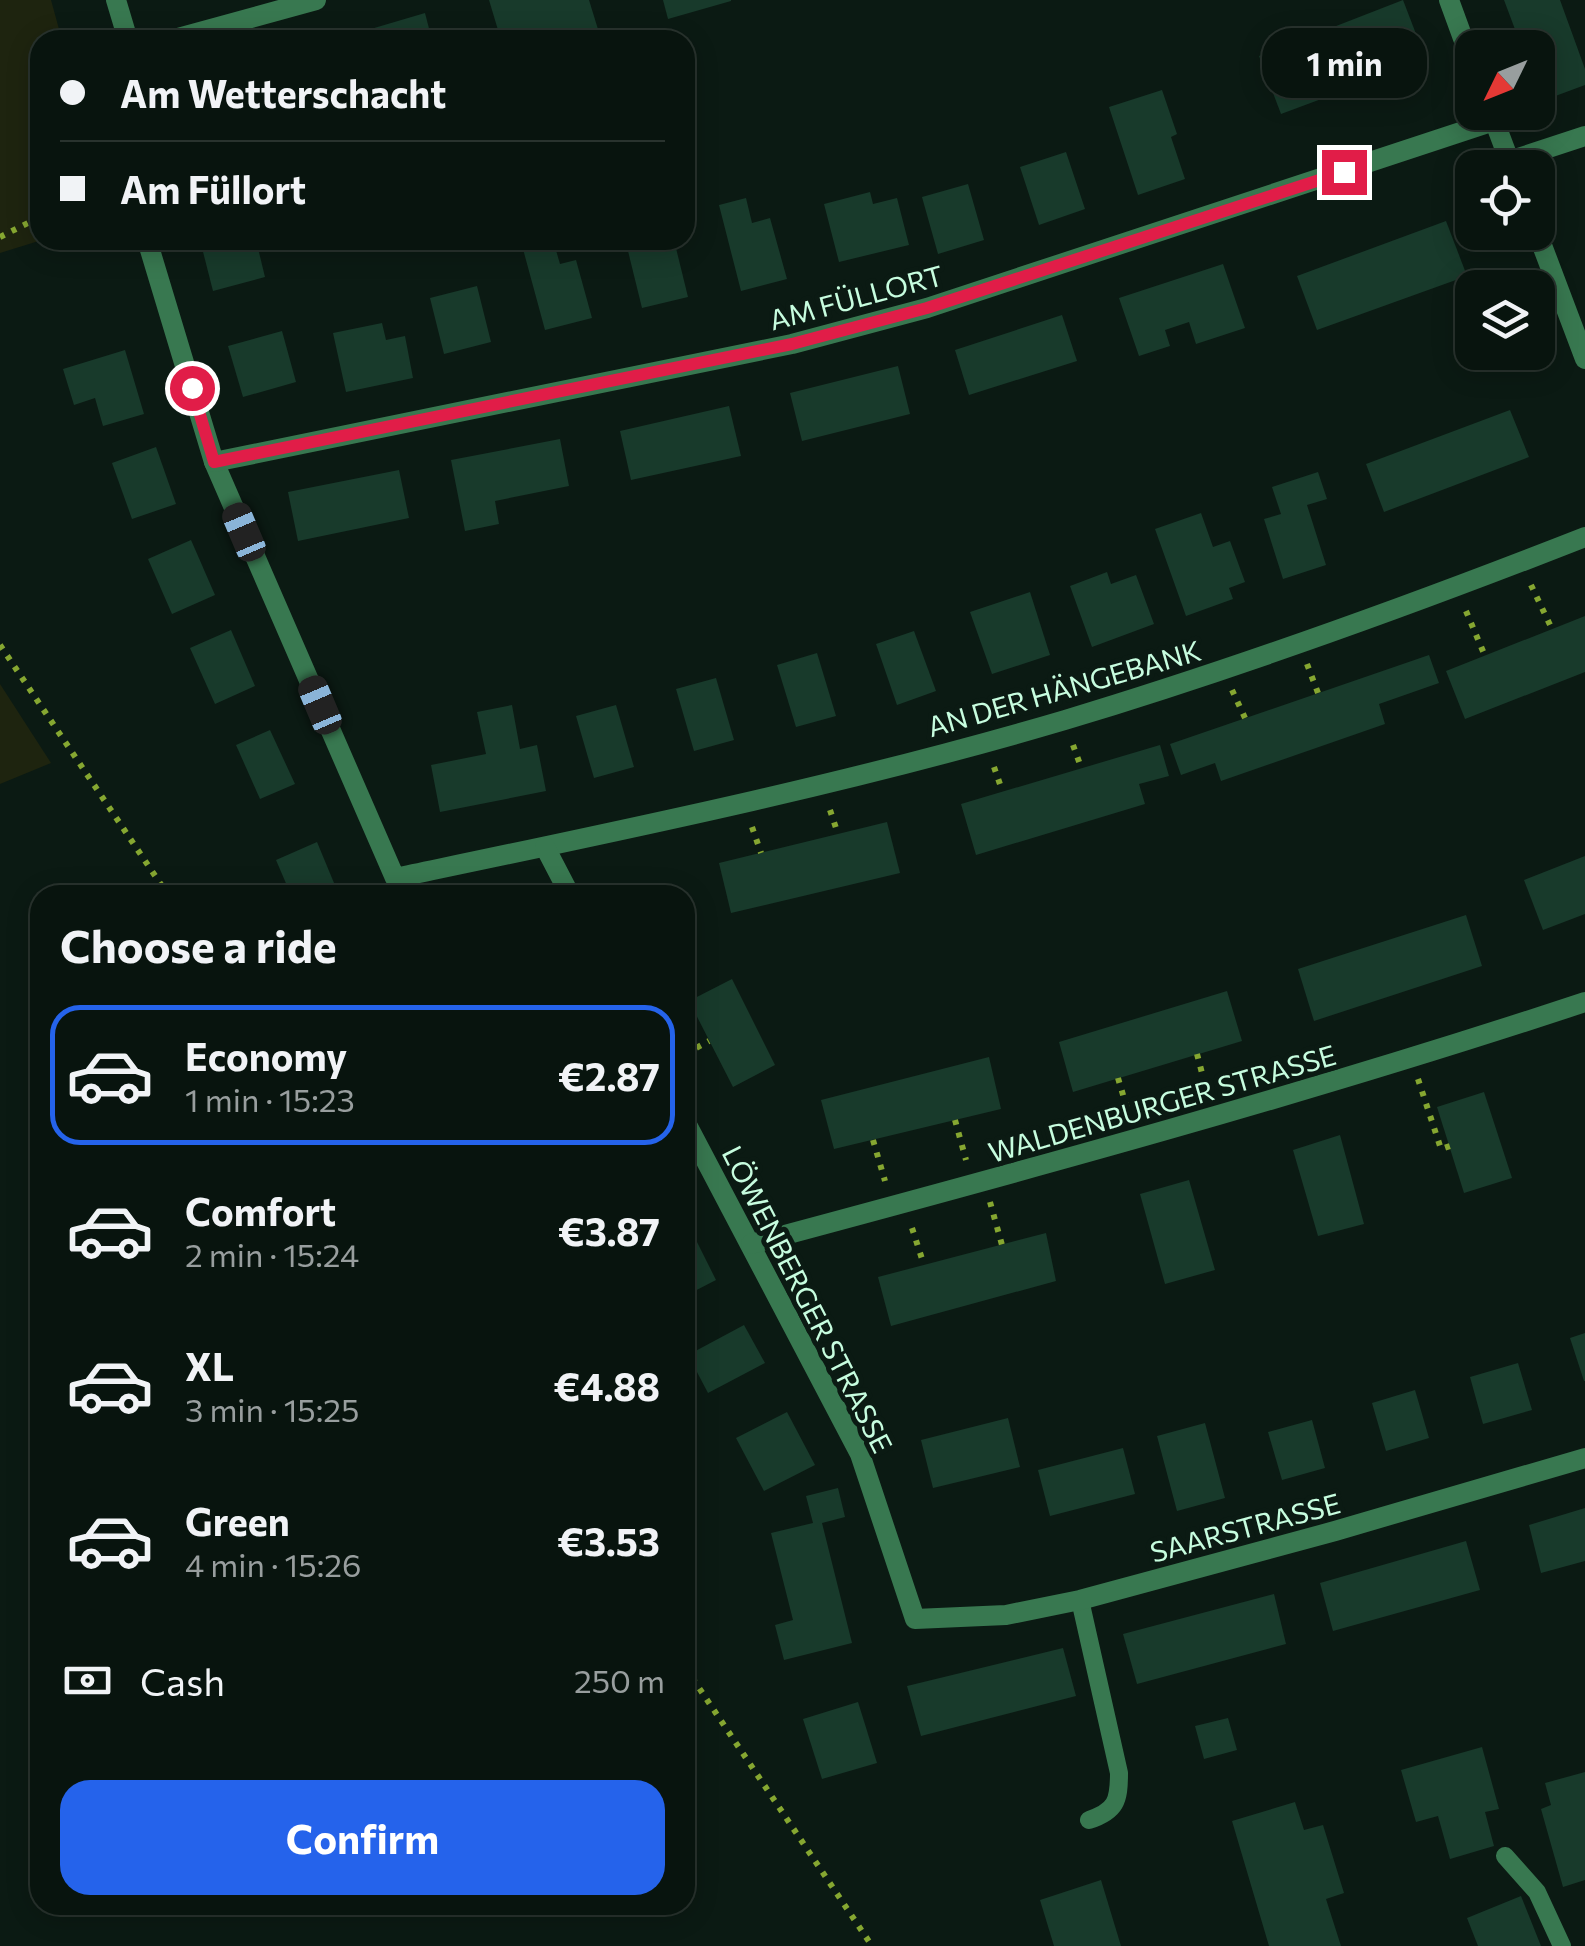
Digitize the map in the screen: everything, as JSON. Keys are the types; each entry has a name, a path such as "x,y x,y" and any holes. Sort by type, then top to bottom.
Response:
{"street":[{"path":"116,0 125,30"},
{"path":"207,30 316,0"},
{"path":"1449,0 1460,30"},
{"name":"AM FÜLLORT","path":"214,462 792,344 927,308 1455,130"},
{"path":"1548,150 1585,136"},
{"path":"150,250 214,462"},
{"path":"1544,250 1585,359"},
{"name":"AN DER HÄNGEBANK","path":"214,462 395,878 822,784 1064,720 1242,664 1456,588 1585,537"},
{"path":"545,847 565,885"},
{"name":"WALDENBURGER STRASSE","path":"751,1244 1214,1118 1585,1002"},
{"name":"LÖWENBERGER STRASSE","path":"695,1139 860,1454 914,1619"},
{"name":"SAARSTRASSE","path":"914,1619 1006,1615 1080,1600 1585,1458"}],"lane":[{"path":"1080,1600 1119,1773 1119,1796 1107,1814 1088,1820"},
{"path":"1504,1856 1537,1892 1562,1946"}],"path":[{"path":"0,237 30,221"},
{"path":"1520,562 1552,629"},
{"path":"1456,588 1485,656"},
{"path":"0,645 161,885"},
{"path":"695,1049 709,1041"},
{"path":"1197,1054 1214,1118"},
{"path":"1412,1059 1441,1149 1450,1146"},
{"path":"1118,1078 1136,1140"},
{"path":"956,1120 1002,1245"},
{"path":"873,1140 924,1265"},
{"path":"695,1681 872,1946"}],"green space":[{"path":"0,0 51,0 59,30 30,30 30,244 0,253"},
{"path":"0,684 51,763 0,784"}],"building":[{"path":"489,0 589,0 598,30 498,30"},
{"path":"663,0 731,0 731,1 668,19"},
{"path":"1403,0 1426,60 1281,114 1259,56"},
{"path":"1504,0 1560,0 1585,69 1585,85 1555,96 1555,30 1515,30"},
{"path":"425,13 429,30 367,30"},
{"path":"1162,90 1177,134 1171,137 1185,179 1138,195 1109,107"},
{"path":"1066,152 1085,209 1039,225 1020,167"},
{"path":"968,184 984,240 938,254 922,197"},
{"path":"870,192 873,204 897,198 909,245 839,262 824,204"},
{"path":"746,198 752,223 770,218 787,279 741,291 719,205"},
{"path":"1446,221 1465,270 1455,270 1455,280 1317,330 1297,276"},
{"path":"203,250 258,250 265,277 213,291"},
{"path":"523,250 556,250 560,264 576,260 592,318 545,330"},
{"path":"676,250 688,297 642,308 628,251"},
{"path":"1223,264 1245,328 1196,344 1189,322 1165,330 1170,346 1139,356 1119,298"},
{"path":"477,286 491,342 444,354 430,298"},
{"path":"1062,315 1077,361 969,395 955,350"},
{"path":"382,323 386,340 405,336 413,378 346,392 333,333"},
{"path":"282,331 296,382 243,397 228,346"},
{"path":"125,350 144,414 103,426 95,398 74,405 63,369"},
{"path":"898,366 910,414 802,441 790,393"},
{"path":"729,406 741,456 631,480 620,431"},
{"path":"1510,410 1529,457 1384,512 1366,464"},
{"path":"560,439 569,486 495,501 499,524 465,531 451,460"},
{"path":"156,447 176,504 132,519 112,463"},
{"path":"399,470 409,518 298,541 288,492"},
{"path":"1318,472 1327,499 1307,505 1326,565 1283,579 1264,519 1281,514 1272,487"},
{"path":"1201,513 1213,547 1230,541 1245,582 1229,588 1233,599 1186,616 1155,529"},
{"path":"191,540 215,595 172,614 148,559"},
{"path":"1107,572 1111,584 1136,575 1154,624 1092,647 1070,586"},
{"path":"1030,592 1050,655 992,674 970,612"},
{"path":"1585,616 1585,672 1465,719 1446,671"},
{"path":"231,630 255,686 215,704 190,648"},
{"path":"914,631 936,691 897,705 876,644"},
{"path":"817,653 836,716 796,727 777,665"},
{"path":"1429,655 1439,683 1379,704 1385,724 1221,781 1215,763 1181,775 1170,744"},
{"path":"716,678 734,740 694,751 676,689"},
{"path":"512,705 520,749 537,745 546,791 440,812 431,765 486,754 477,712"},
{"path":"616,705 634,767 594,778 576,716"},
{"path":"270,730 295,784 260,799 236,745"},
{"path":"1160,745 1169,776 1139,784 1145,804 976,855 961,804"},
{"path":"887,822 900,873 731,913 719,863"},
{"path":"317,842 335,885 287,885 276,860"},
{"path":"1585,856 1585,914 1543,930 1524,880"},
{"path":"1466,915 1482,966 1314,1021 1298,969"},
{"path":"732,979 775,1065 733,1087 695,1013 695,998"},
{"path":"1227,991 1242,1041 1073,1092 1059,1042"},
{"path":"989,1057 1001,1109 834,1149 821,1100"},
{"path":"1484,1092 1512,1178 1464,1193 1437,1107"},
{"path":"1340,1135 1364,1224 1318,1236 1293,1150"},
{"path":"1189,1180 1215,1270 1165,1284 1140,1194"},
{"path":"1046,1233 1056,1281 891,1326 878,1277"},
{"path":"695,1241 716,1280 695,1291"},
{"path":"744,1325 765,1363 708,1393 695,1368 695,1351"},
{"path":"1585,1333 1585,1381 1584,1381 1570,1338"},
{"path":"1518,1363 1532,1410 1483,1424 1470,1377"},
{"path":"1415,1390 1429,1438 1386,1451 1372,1403"},
{"path":"787,1412 815,1465 764,1491 736,1438"},
{"path":"1008,1418 1020,1467 933,1488 921,1440"},
{"path":"1312,1420 1325,1468 1282,1480 1268,1432"},
{"path":"1205,1423 1225,1498 1177,1511 1157,1436"},
{"path":"1123,1448 1135,1494 1050,1516 1038,1470"},
{"path":"838,1488 845,1517 822,1523 852,1643 784,1660 775,1625 793,1620 771,1533 813,1523 806,1496"},
{"path":"1585,1508 1585,1561 1541,1573 1529,1525"},
{"path":"1466,1541 1480,1590 1333,1631 1320,1583"},
{"path":"1274,1594 1286,1644 1137,1684 1123,1634"},
{"path":"1063,1648 1076,1696 921,1736 907,1686"},
{"path":"858,1702 877,1763 822,1779 803,1719"},
{"path":"1228,1718 1237,1750 1204,1759 1195,1726"},
{"path":"1482,1747 1499,1809 1485,1812 1494,1846 1450,1859 1438,1816 1416,1822 1401,1770"},
{"path":"1585,1772 1585,1880 1563,1887 1541,1809 1551,1805 1545,1783"},
{"path":"1295,1802 1304,1830 1323,1825 1344,1893 1326,1899 1341,1946 1269,1946 1232,1821"},
{"path":"1101,1880 1121,1946 1054,1946 1040,1900"},
{"path":"1521,1896 1541,1946 1478,1946 1467,1918"}],"route":[{"path":"192,388 214,462 792,344 927,308 1344,172"}]}
